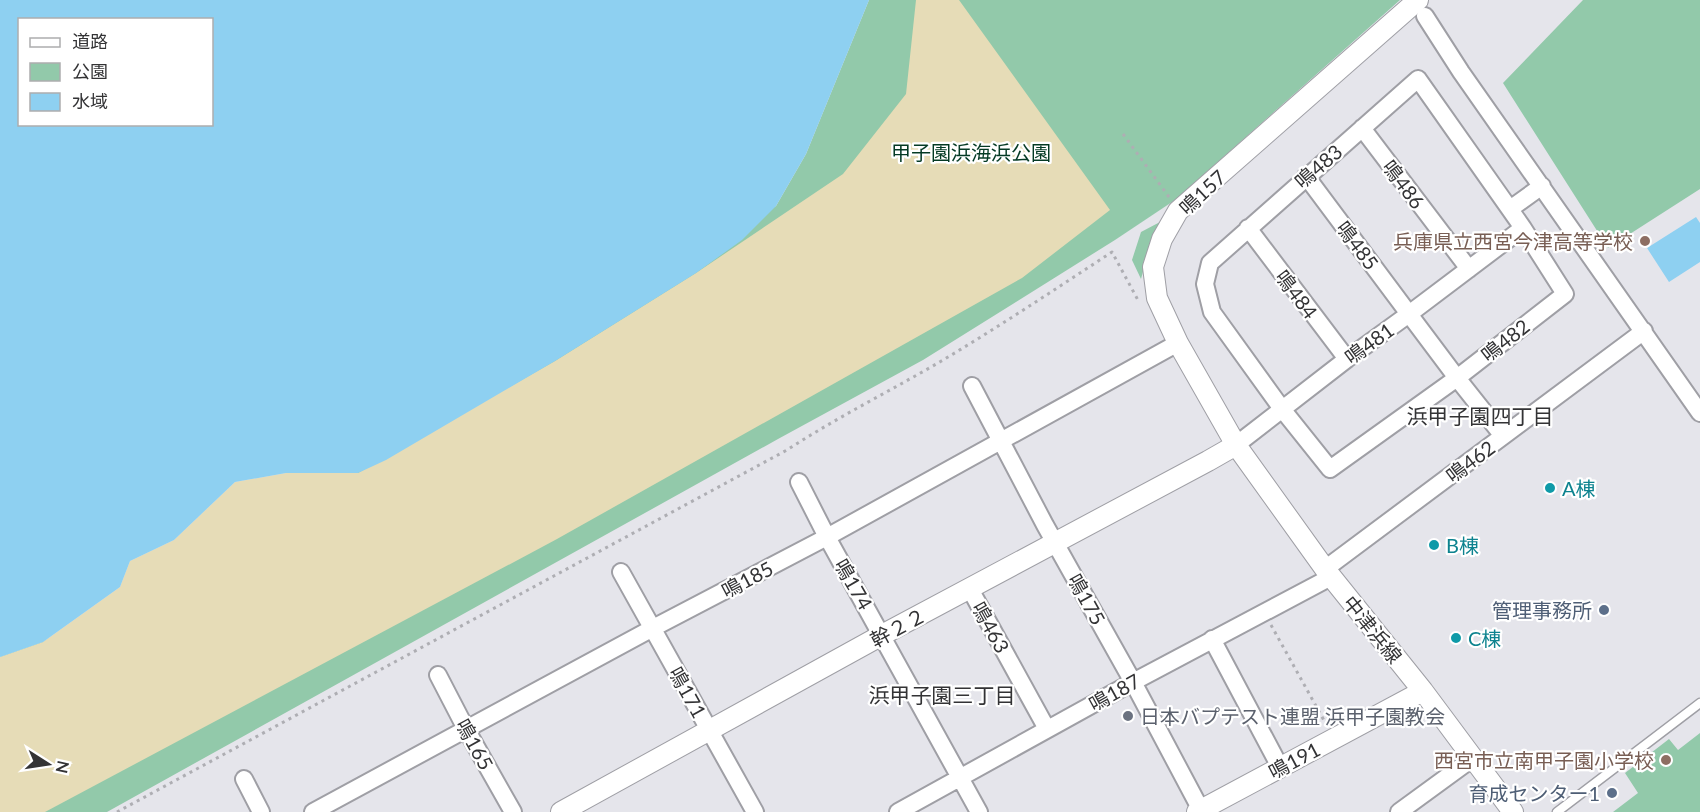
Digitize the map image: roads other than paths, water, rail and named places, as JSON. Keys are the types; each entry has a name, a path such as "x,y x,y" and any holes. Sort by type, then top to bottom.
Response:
{"street":[{"path":"1421,8 1461,72 1700,412"},
{"name":"鳴157","path":"1236,445 1178,343 1157,298 1153,267 1162,239 1179,211 1421,8"},
{"name":"鳴483","path":"1282,409 1212,312 1205,284 1210,262 1418,79 1523,228"},
{"name":"鳴486","path":"1362,128 1469,269"},
{"name":"鳴485","path":"1306,176 1409,314"},
{"path":"1510,209 1542,186"},
{"name":"鳴484","path":"1248,228 1347,359"},
{"path":"1409,314 1523,228"},
{"name":"鳴482","path":"1282,409 1330,469 1457,378 1565,294 1523,228"},
{"name":"鳴481","path":"1236,445 1409,314 1503,436"},
{"name":"鳴462","path":"1328,573 1503,436 1644,331"},
{"name":"鳴185","path":"313,812 653,628 827,537 1178,343"},
{"name":"鳴175","path":"972,386 1133,682 1200,811"},
{"name":"幹２２","path":"561,812 882,635 1236,445"},
{"name":"中津浜線","path":"1236,445 1328,573 1424,691 1513,812"},
{"name":"鳴174","path":"799,482 979,812"},
{"name":"鳴171","path":"621,572 755,812"},
{"name":"鳴187","path":"898,812 1212,639 1264,613 1328,573"},
{"name":"鳴463","path":"970,589 1047,729"},
{"path":"1212,639 1280,767"},
{"name":"鳴165","path":"438,675 513,812"},
{"name":"鳴191","path":"1200,811 1424,691"},
{"path":"1399,812 1473,758"},
{"path":"244,779 261,812"}],"lane":[{"path":"1557,812 1700,703"}],"water":[{"path":"0,0 869,0 806,154 776,206 742,240 696,273 555,361 386,460 358,473 286,473 235,482 174,540 130,561 120,587 43,642 0,657"},
{"path":"1696,217 1700,223 1700,262 1669,282 1647,248"}],"place":[{"name":"兵庫県立西宮今津高等学校","path":"1645,241"},
{"name":"A棟","path":"1550,488"},
{"name":"B棟","path":"1434,545"},
{"name":"管理事務所","path":"1604,610"},
{"name":"C棟","path":"1456,638"},
{"name":"日本バプテスト連盟 浜甲子園教会","path":"1128,716"},
{"name":"西宮市立南甲子園小学校","path":"1666,760"},
{"name":"育成センター1","path":"1612,793"}],"district":[{"name":"浜甲子園四丁目","path":"1480,415"},
{"name":"浜甲子園三丁目","path":"942,694"}],"park label":[{"name":"甲子園浜海浜公園","path":"971,152"}]}
